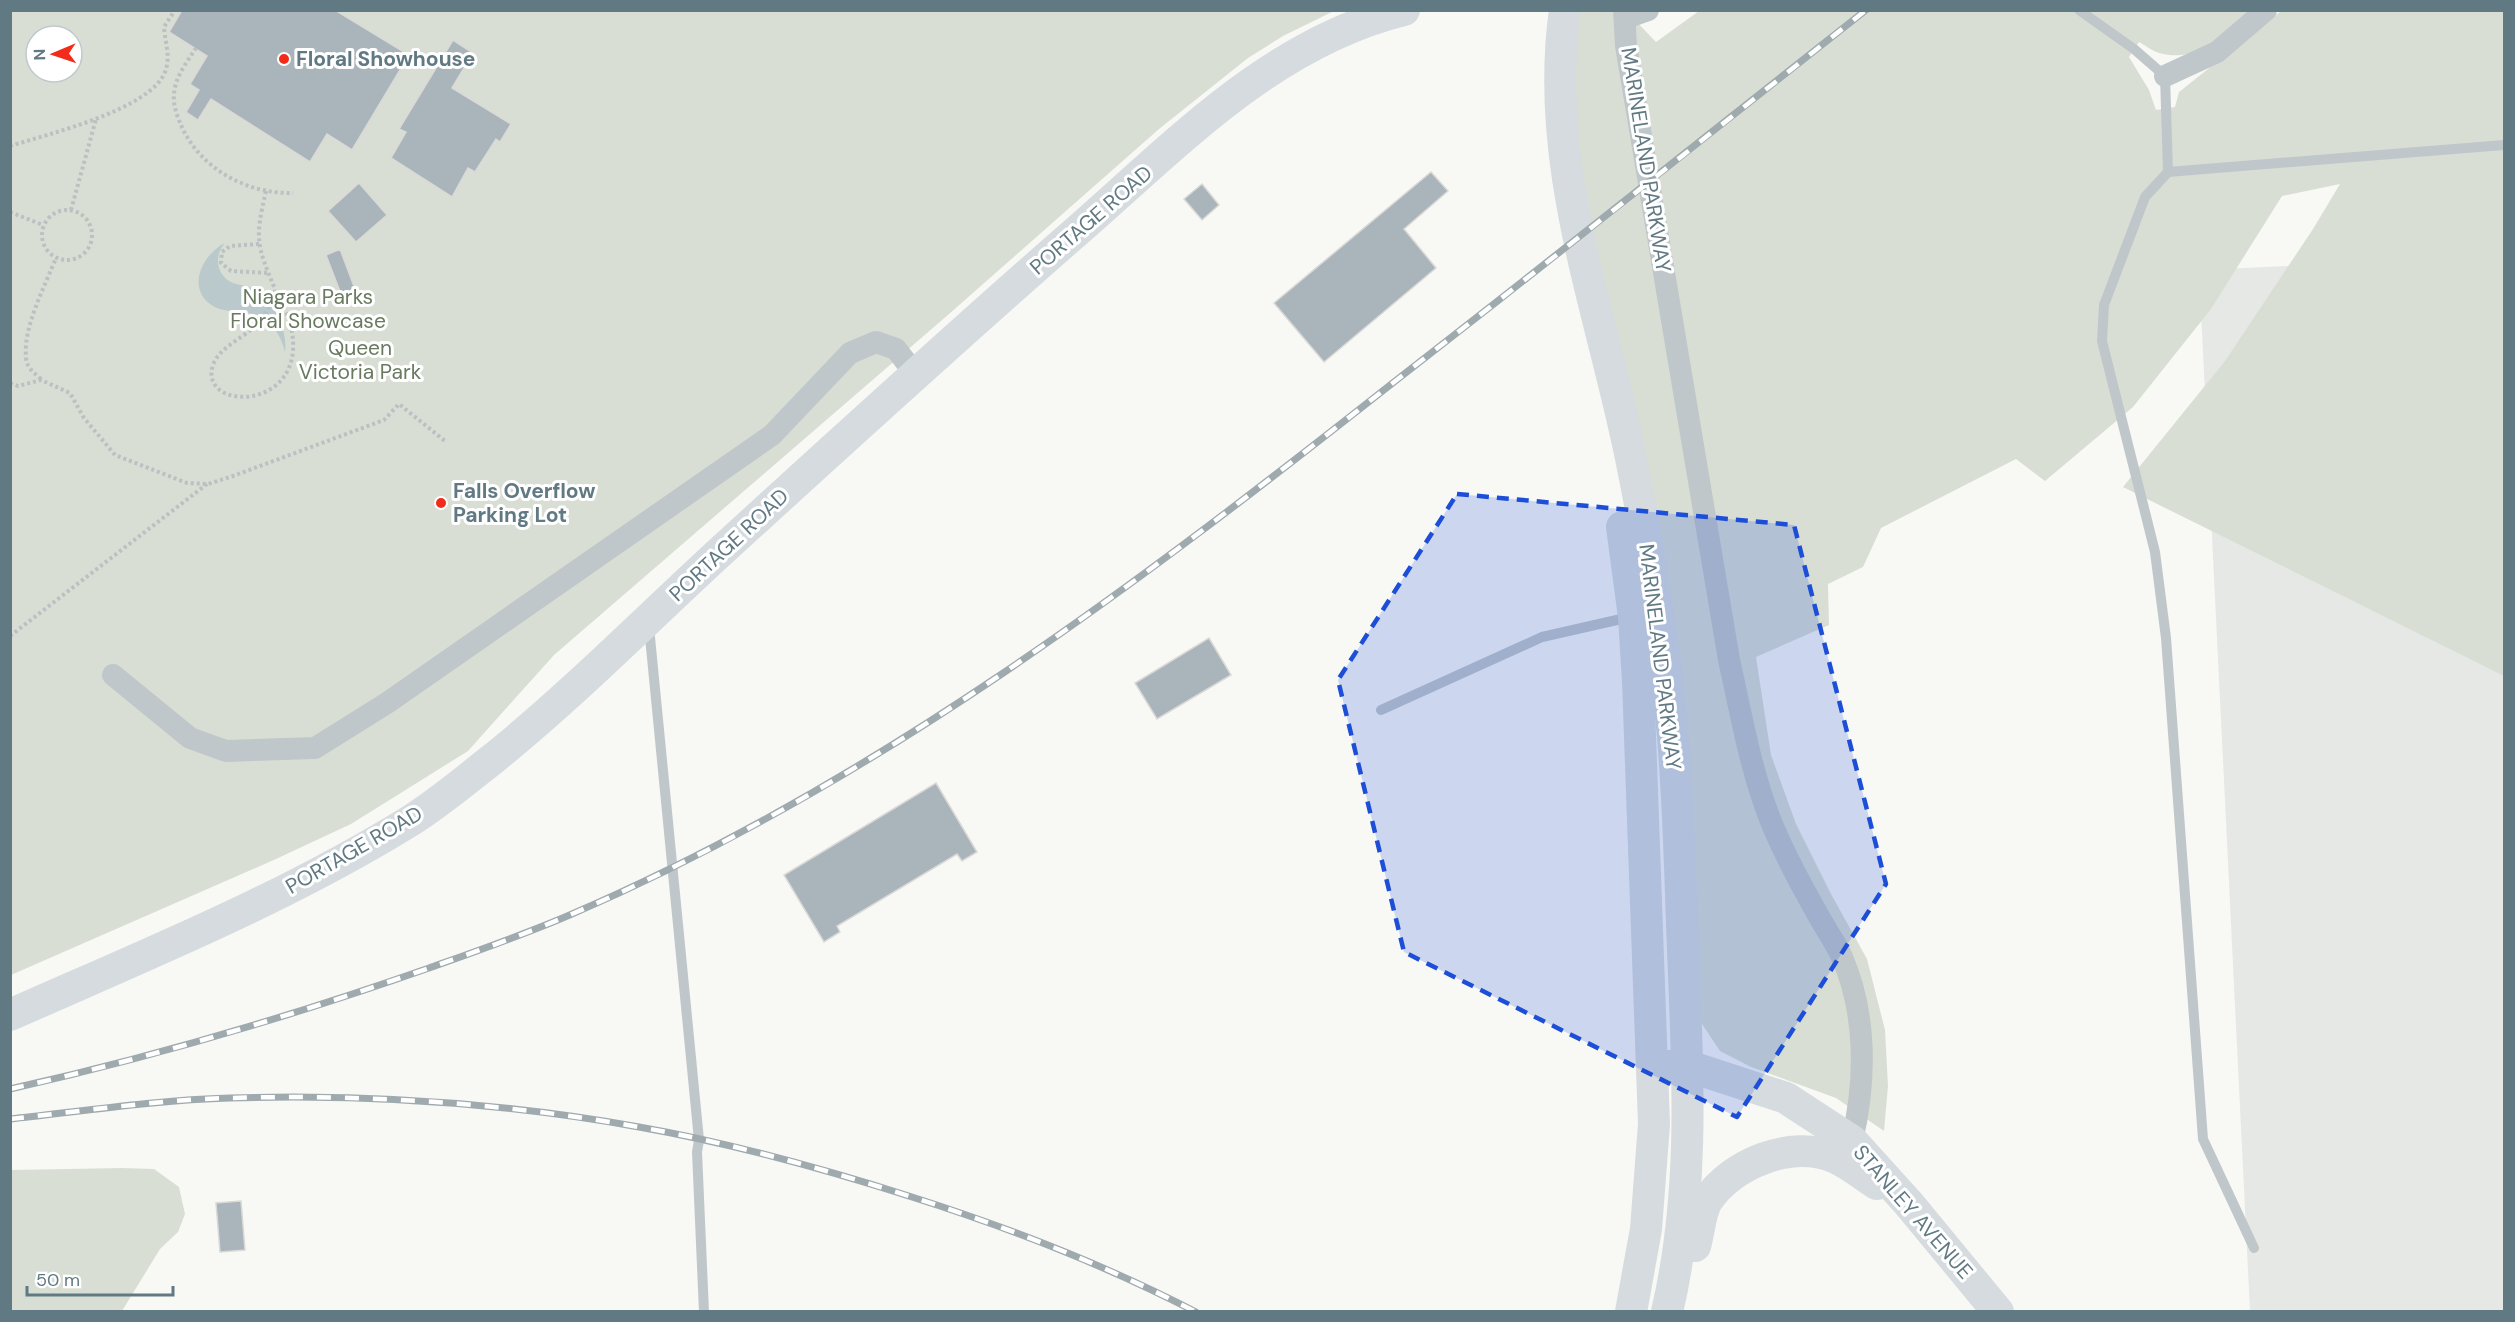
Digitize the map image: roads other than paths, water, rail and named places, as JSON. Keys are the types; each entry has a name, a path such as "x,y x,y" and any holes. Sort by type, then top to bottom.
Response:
{"main road":[{"path":"1156,162 1206,104 1245,70 1303,33 1348,10"},
{"name":"PORTAGE ROAD","path":"10,1015 265,901 413,820 492,759 579,686 916,375 1217,109 1280,63 1341,30 1382,15 1404,10"},
{"name":"MARINELAND PARKWAY","path":"1545,10 1539,117 1546,186 1568,289 1610,461 1627,559 1634,617 1654,1124 1652,1180 1643,1252 1631,1311"},
{"name":"MARINELAND PARKWAY","path":"1565,10 1559,86 1566,172 1578,238 1631,460 1653,580 1667,686 1677,816 1689,1121 1685,1192 1667,1311"},
{"name":"STANLEY AVENUE","path":"1652,1067 1688,1066 1786,1098 1852,1141 1909,1204 1998,1311"},
{"path":"1682,1311 1706,1202 1730,1176 1770,1155 1805,1152 1834,1157 1909,1204"}],"street":[{"path":"1625,14 1648,10"},
{"path":"2165,76 2217,52 2266,10"},
{"name":"MARINELAND PARKWAY","path":"1625,14 1628,58 1729,660 1748,750 1759,790 1783,849 1841,955 1856,998 1861,1038 1861,1084 1852,1141"},
{"path":"113,675 190,738 226,751 315,748 387,703 772,435 850,353 876,342 896,349 916,375"}],"lane":[{"path":"2079,10 2134,49 2165,76 2168,172"},
{"path":"2254,1248 2203,1138 2166,638 2155,552 2102,340 2104,305 2145,197 2168,172 2505,146"},
{"path":"1382,710 1542,637 1634,617"},
{"path":"648,621 699,1140 697,1152 705,1311"}],"railway":[{"path":"10,1089 222,1034 326,1003 483,949 572,914 684,862 792,804 897,742 1000,675 1101,605 1200,532 1298,458 1866,10"},
{"path":"10,1119 175,1101 332,1097 487,1106 639,1127 743,1149 811,1167 985,1221 1057,1248 1196,1312"}],"place":[{"name":"Floral Showhouse","path":"284,59"},
{"name":"Falls Overflow Parking Lot","path":"441,503"}],"park label":[{"name":"Niagara Parks Floral Showcase","path":"308,309"},
{"name":"Queen Victoria Park","path":"360,360"}]}
